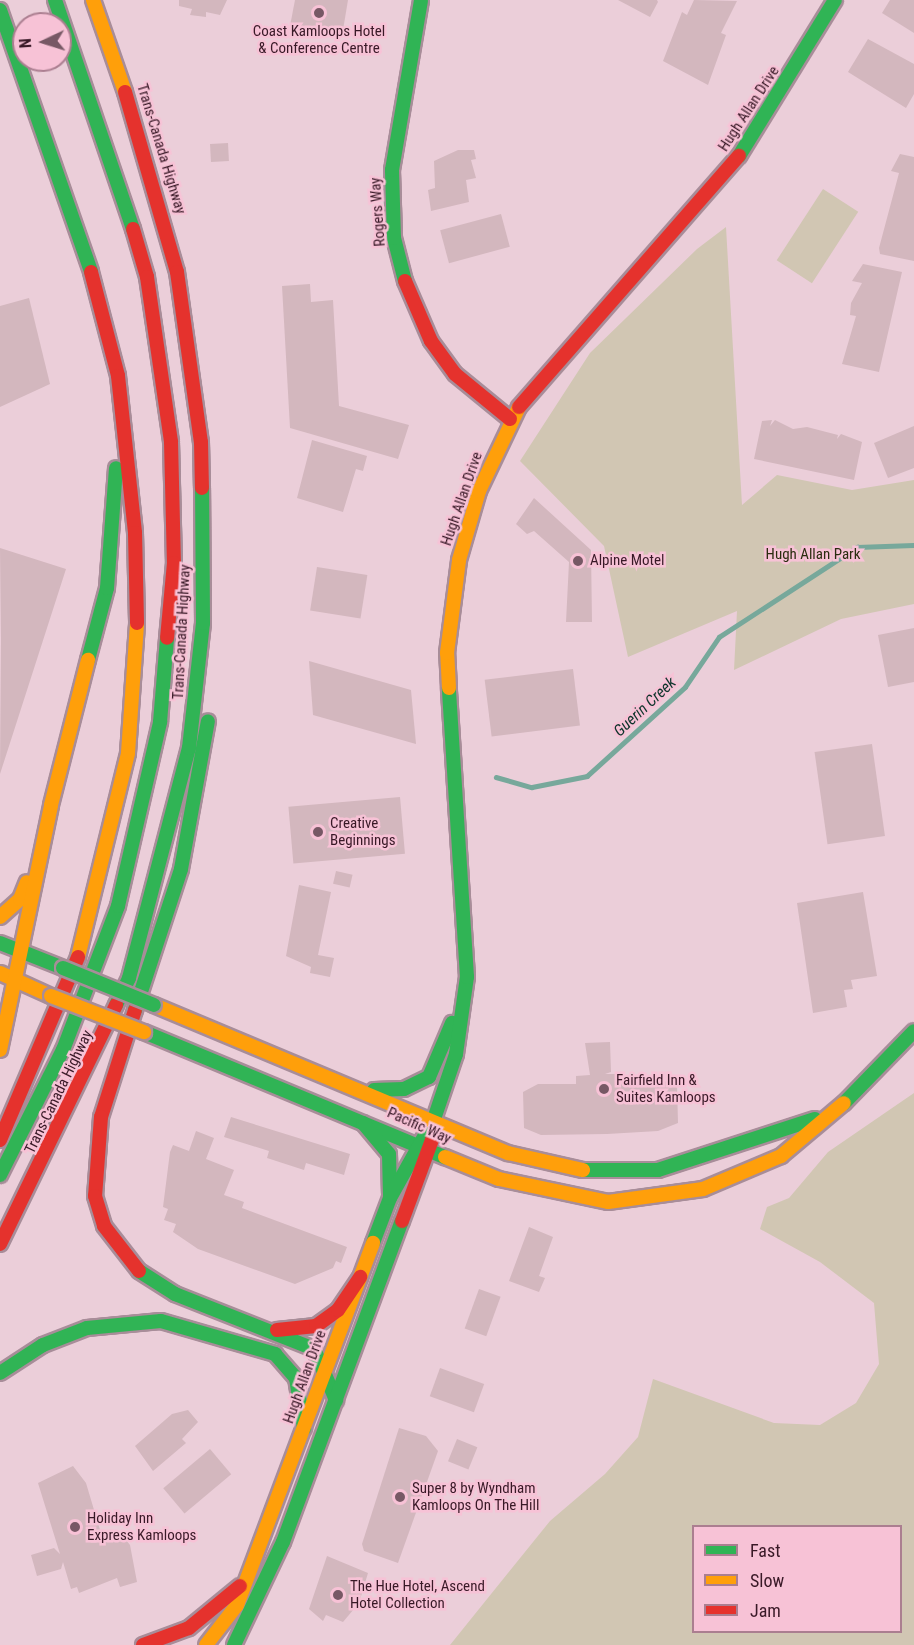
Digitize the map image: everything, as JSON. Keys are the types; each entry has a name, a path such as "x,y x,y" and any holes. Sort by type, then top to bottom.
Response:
{"main road":[{"path":"6,0 32,93"},
{"name":"Trans-Canada Highway","path":"0,1175 63,1050 118,906 160,722 174,563 171,442 147,277 110,149 55,0"},
{"name":"Trans-Canada Highway","path":"0,1244 129,978 189,748 202,623 201,442 178,282 141,138 93,0"},
{"name":"Rogers Way","path":"421,0 392,170 394,238 411,303 431,341 455,374 510,420"},
{"name":"Hugh Allan Drive","path":"234,1645 263,1592 432,1151 434,1119 458,1045 467,977 448,696 451,608 473,510 510,420 570,340 718,184 755,134 835,0"},
{"path":"0,10 32,93 83,241 107,337 126,426 137,576 128,753 109,851 78,959 0,1140"},
{"path":"0,1050 51,805 111,552 117,436 107,337"},
{"path":"202,623 209,713 196,803 160,942 105,1099 93,1175 104,1226 136,1269 175,1294 314,1349 326,1367 336,1400"},
{"path":"0,917 20,899 51,805"},
{"name":"Pacific Way","path":"0,943 365,1089 508,1153 568,1170 640,1173 697,1162 824,1116"},
{"name":"Pacific Way","path":"0,973 51,996 357,1117 499,1179 565,1197 638,1201 703,1189 781,1156 824,1116 866,1084 914,1031"},
{"path":"365,1089 404,1089 429,1077 467,977"},
{"path":"357,1117 388,1154 390,1198"},
{"name":"Hugh Allan Drive","path":"206,1645 237,1605 390,1198 417,1144 434,1119"},
{"path":"697,1162 703,1189"},
{"path":"260,1327 288,1332 316,1326 338,1310 360,1278"},
{"path":"0,1373 43,1345 87,1328 160,1321 274,1353 296,1378 303,1428"},
{"path":"143,1645 189,1628 246,1580"}],"green space":[{"path":"823,189 858,212 812,283 777,260"},
{"name":"Hugh Allan Park","path":"726,227 742,505 777,475 852,490 914,480 914,604 841,619 734,670 737,611 628,657 604,546 520,461 590,353 697,249"},
{"path":"914,1093 914,1645 450,1645 550,1521 605,1474 638,1437 653,1379 774,1423 820,1425 856,1403 879,1364 874,1303 820,1262 760,1229 767,1207 789,1198 828,1152"}],"building":[{"name":"Coast Kamloops Hotel & Conference Centre","path":"179,0 227,0 220,15 206,12 206,17 190,15 192,9 179,6"},
{"name":"Coast Kamloops Hotel & Conference Centre","path":"295,0 348,0 342,36 307,36 290,26"},
{"path":"618,0 657,0 658,2 650,17"},
{"path":"694,0 737,1 721,33 726,35 708,85 663,61 682,12 687,15"},
{"path":"890,0 914,0 914,33 882,13"},
{"path":"868,39 914,64 914,94 906,108 848,72"},
{"path":"228,143 229,161 211,162 210,144"},
{"path":"458,150 474,150 476,159 471,160 476,178 466,180 469,202 431,211 428,190 435,188 434,161"},
{"path":"900,154 914,157 914,261 880,254 879,248 899,173 891,171"},
{"path":"501,214 510,247 449,263 440,230"},
{"path":"863,264 902,272 879,372 842,364 856,316 850,315 851,303 862,283 852,281"},
{"path":"310,284 311,302 333,300 339,406 409,425 398,459 290,428 282,286"},
{"path":"29,298 50,384 0,407 0,306"},
{"path":"772,420 770,426 775,420 793,429 807,427 838,435 837,439 841,434 862,442 854,480 754,459 762,421"},
{"path":"914,426 914,468 888,478 874,443"},
{"path":"312,440 367,456 363,471 356,469 343,512 297,498"},
{"name":"Alpine Motel","path":"534,498 591,550 592,622 566,622 569,562 534,531 527,534 516,524"},
{"path":"0,548 66,569 0,774 1,640"},
{"path":"317,567 367,575 360,618 310,610"},
{"path":"914,628 914,682 888,687 878,635"},
{"path":"309,661 411,690 416,744 313,715"},
{"path":"573,669 580,726 492,736 485,680"},
{"path":"872,744 885,836 828,844 815,752"},
{"path":"400,797 405,854 293,864 288,807"},
{"path":"336,871 353,875 350,887 333,884"},
{"path":"299,885 331,892 318,955 334,958 330,977 310,973 311,967 286,956"},
{"path":"863,892 877,976 851,980 853,989 844,990 847,1007 813,1013 797,903"},
{"name":"Fairfield Inn & Suites Kamloops","path":"610,1042 611,1072 605,1074 620,1074 620,1084 657,1079 677,1085 678,1123 658,1131 607,1134 541,1135 524,1128 523,1092 538,1084 576,1084 576,1076 590,1075 585,1043"},
{"path":"231,1117 350,1154 344,1175 306,1163 304,1170 267,1158 269,1151 224,1137"},
{"path":"196,1131 214,1138 206,1159 234,1170 224,1195 244,1202 242,1208 347,1247 341,1263 336,1261 333,1268 295,1284 198,1249 173,1232 176,1224 164,1220 168,1209 163,1207 170,1152 173,1145 189,1151"},
{"path":"529,1227 553,1237 539,1276 545,1278 539,1292 509,1281"},
{"path":"479,1289 501,1297 486,1336 465,1328"},
{"path":"440,1368 484,1384 474,1412 430,1396"},
{"path":"188,1410 198,1422 182,1439 186,1443 153,1471 135,1446 172,1414"},
{"name":"Super 8 by Wyndham Kamloops On The Hill","path":"399,1428 426,1436 438,1451 398,1563 364,1551 362,1544"},
{"path":"457,1439 477,1447 468,1469 448,1461"},
{"path":"210,1449 231,1474 184,1513 163,1488"},
{"name":"Holiday Inn Express Kamloops","path":"73,1466 86,1483 103,1540 122,1535 130,1545 137,1582 120,1587 117,1578 79,1593 77,1587 71,1589 63,1562 61,1569 37,1576 31,1555 54,1548 60,1554 38,1483"},
{"name":"The Hue Hotel, Ascend Hotel Collection","path":"327,1556 368,1573 359,1603 343,1622 326,1615 323,1621 309,1609"}],"waterway":[{"name":"Guerin Creek","path":"496,777 532,787 587,776 685,687 719,637 857,547 914,545"}],"traffic: fast":[{"path":"55,0 133,229"},
{"path":"405,281 394,238 392,170 421,0"},
{"path":"739,156 835,0"},
{"path":"0,10 91,272"},
{"path":"88,660 107,588 116,468"},
{"path":"116,1005 129,978 189,748 203,623 202,488"},
{"path":"0,1175 63,1050 118,906 160,722 167,638"},
{"path":"373,1243 390,1198 434,1119 456,1054 467,977 449,688"},
{"path":"135,1010 181,869 208,721"},
{"path":"0,943 63,968"},
{"path":"63,968 154,1005"},
{"path":"374,1090 404,1089 429,1077 452,1023"},
{"path":"844,1103 914,1031"},
{"path":"144,1032 445,1157"},
{"path":"583,1170 658,1170 815,1119"},
{"path":"363,1123 389,1154 390,1195"},
{"path":"234,1645 283,1542 402,1221"},
{"path":"139,1271 175,1294 314,1349 336,1400"},
{"path":"0,1373 43,1345 87,1328 161,1321 275,1354 296,1378 304,1428"}],"traffic: slow":[{"path":"93,0 125,92"},
{"path":"449,688 447,653 459,560 479,491 519,407"},
{"path":"78,957 128,753 137,623"},
{"path":"0,1050 51,805 88,660"},
{"path":"0,917 20,899 27,882"},
{"path":"0,973 51,996"},
{"path":"51,996 144,1032"},
{"path":"154,1005 508,1153 583,1170"},
{"path":"445,1157 499,1179 608,1202 703,1189 781,1156 844,1103"},
{"path":"206,1645 237,1605 373,1243"}],"traffic: jam":[{"path":"125,92 177,272 201,442 202,488"},
{"path":"519,407 739,156"},
{"path":"133,229 147,277 171,442 174,563 167,638"},
{"path":"91,272 118,376 135,533 137,623"},
{"path":"405,281 431,341 455,374 510,419"},
{"path":"0,1140 78,957"},
{"path":"0,1244 116,1005"},
{"path":"135,1010 101,1117 95,1196 104,1226 139,1271"},
{"path":"402,1221 432,1140"},
{"path":"277,1330 316,1326 338,1310 360,1277"},
{"path":"143,1645 189,1628 240,1586"}],"place":[{"name":"Coast Kamloops Hotel & Conference Centre","path":"319,13"},
{"name":"Alpine Motel","path":"578,561"},
{"name":"Creative Beginnings","path":"318,832"},
{"name":"Fairfield Inn & Suites Kamloops","path":"604,1089"},
{"name":"Super 8 by Wyndham Kamloops On The Hill","path":"400,1497"},
{"name":"Holiday Inn Express Kamloops","path":"75,1527"},
{"name":"The Hue Hotel, Ascend Hotel Collection","path":"338,1595"}]}
